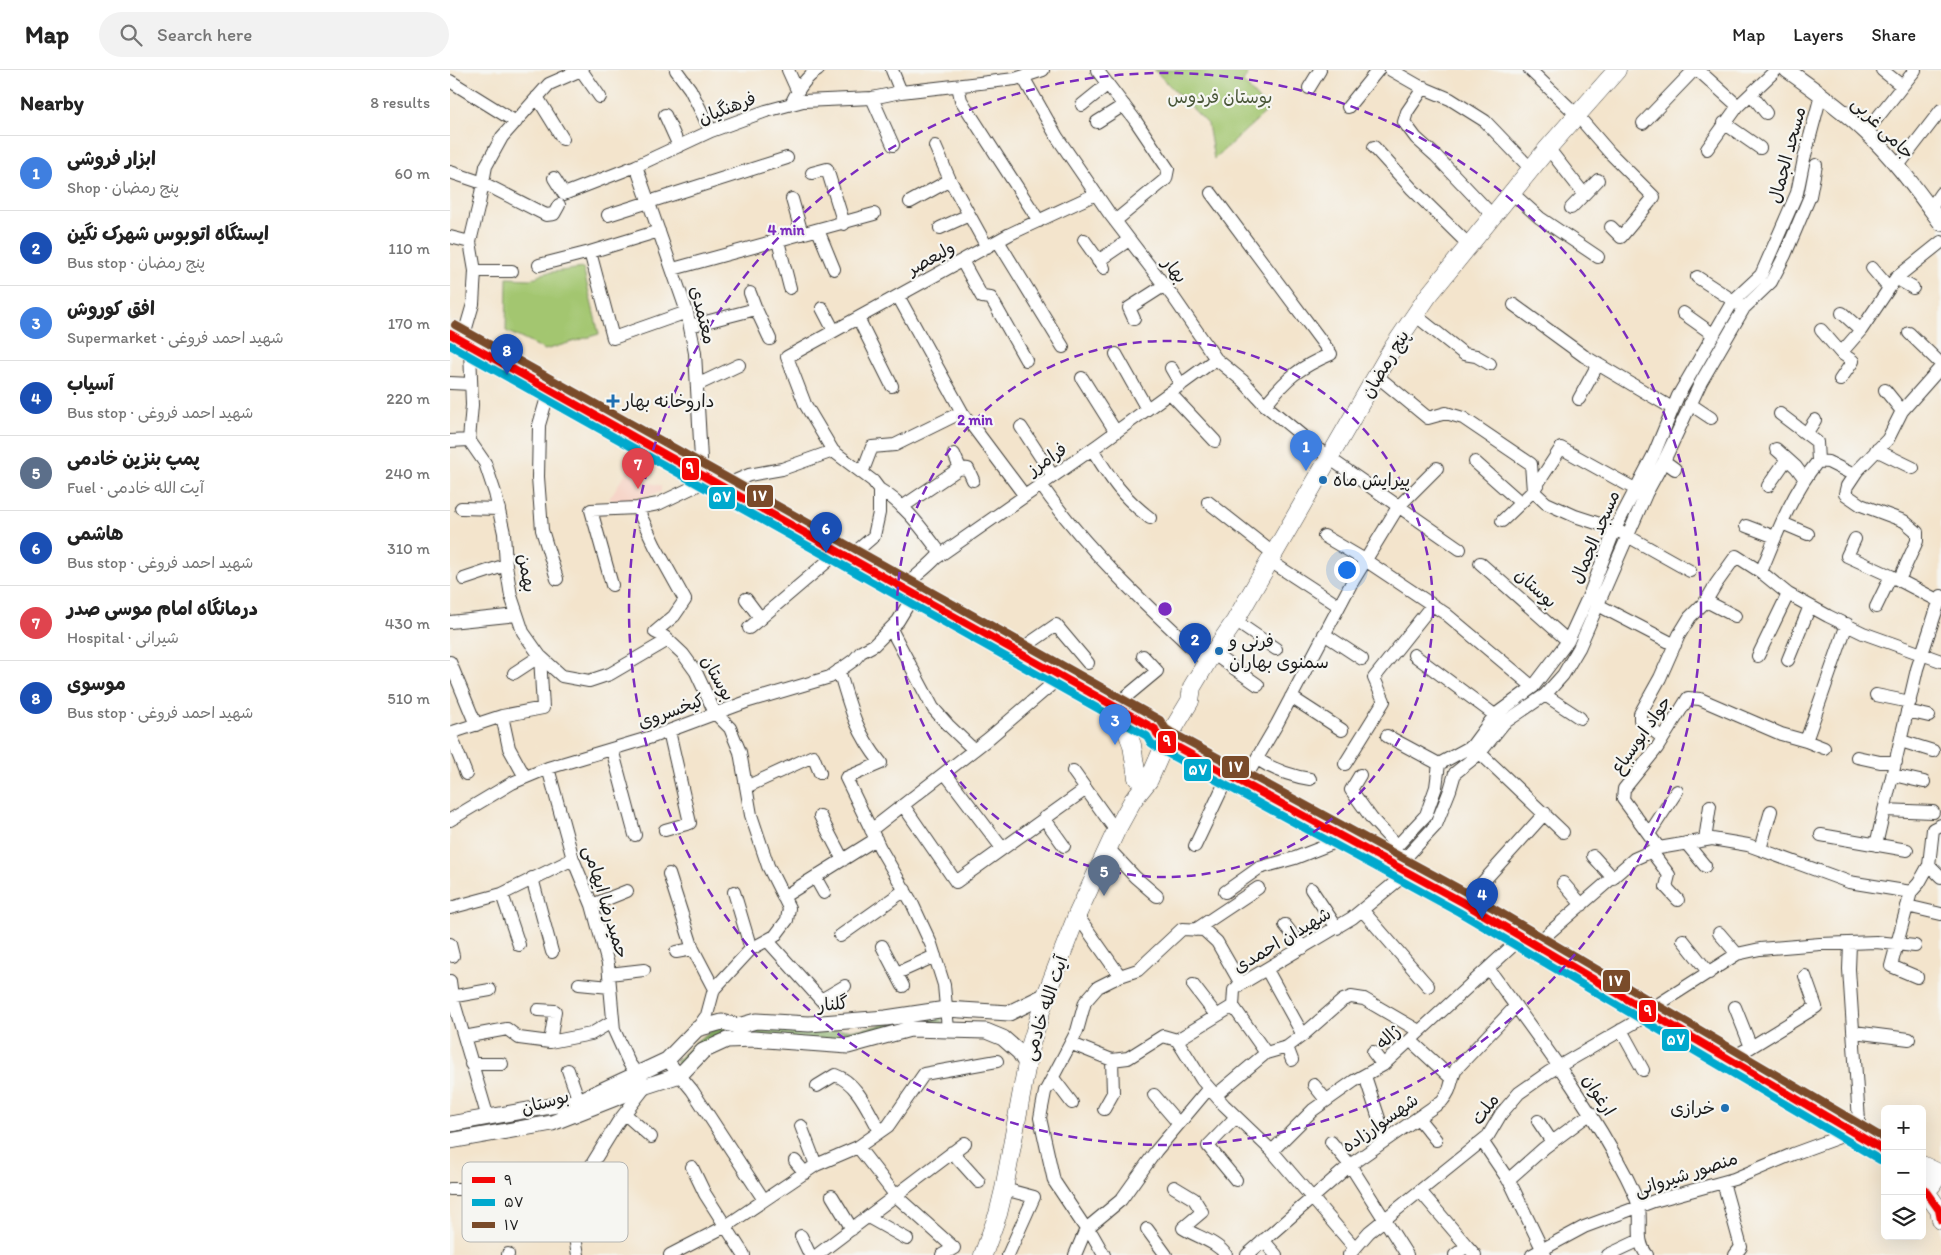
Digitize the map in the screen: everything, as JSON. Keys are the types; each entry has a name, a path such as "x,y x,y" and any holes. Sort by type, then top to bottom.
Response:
{"main road":[{"name":"پنج رمضان","path":"1162,739 1185,710 1190,701 1192,687 1209,656 1235,621 1328,458 1428,296 1548,148 1617,70"},
{"path":"460,345 1014,654 1162,739 1346,838 1393,854 1408,872 1464,903 1883,1150"},
{"name":"پنج رمضان","path":"1162,739 1181,696 1192,687"},
{"path":"1185,710 1186,740 1198,758"},
{"path":"1116,713 1132,745 1143,779 1157,768 1166,764 1187,758 1198,758"},
{"name":"آیت الله خادمی","path":"983,1255 998,1214 1004,1189 1018,1110 1023,1058 1030,1047 1046,995 1077,916 1116,831 1162,739"},
{"path":"1926,1186 1932,1185 1937,1177 1933,1171"},
{"path":"1926,1191 1938,1210 1941,1220"}],"street":[{"path":"676,70 690,89 711,131"},
{"path":"788,70 797,90"},
{"path":"791,104 797,90 812,73 818,70"},
{"path":"892,70 901,92"},
{"path":"1097,70 1124,105 1168,169 1166,179 1115,221"},
{"path":"1309,88 1320,70"},
{"path":"1348,107 1378,70"},
{"path":"1391,70 1450,99 1485,122 1531,169"},
{"path":"1530,70 1577,115 1610,153 1654,197 1621,237 1611,228"},
{"path":"1643,123 1694,70"},
{"path":"1698,70 1738,106"},
{"path":"1707,149 1738,106 1776,70"},
{"name":"جامی غربی","path":"1787,70 1866,132 1897,167 1941,224"},
{"path":"1882,70 1902,86"},
{"path":"1866,132 1915,70"},
{"path":"450,441 468,440 472,384 460,345 473,304 475,271 470,242 486,166 502,137 549,84 574,71 600,98"},
{"name":"فرهنگیان","path":"554,178 564,194 636,166 711,131 803,101 872,98 901,92 958,86 1033,72"},
{"name":"بهار","path":"1033,72 1057,137 1115,221 1165,285 1216,359 1243,382 1264,405 1328,458 1460,549"},
{"path":"450,81 516,122"},
{"path":"1082,106 1108,84"},
{"path":"958,86 961,100 978,129 1039,221"},
{"path":"1424,87 1407,112 1404,122 1416,138 1493,216"},
{"path":"1751,94 1766,113"},
{"name":"مسجد الجمال","path":"1439,764 1472,746 1533,687 1568,640 1590,593 1610,527 1628,485 1654,454 1667,404 1729,298 1761,275 1797,193 1821,95"},
{"path":"537,98 563,139"},
{"path":"872,98 893,145"},
{"path":"1097,122 1124,105"},
{"path":"1897,167 1941,110"},
{"path":"665,114 679,146"},
{"path":"1724,123 1760,148"},
{"path":"935,146 950,180 970,215 993,244 1063,347"},
{"path":"1374,147 1412,189 1469,245"},
{"path":"1548,148 1584,194"},
{"path":"608,215 787,158"},
{"name":"مسجد الجمال","path":"1393,854 1408,854 1436,825 1455,773 1480,753 1500,719 1545,695 1563,675 1579,648 1646,494 1664,461 1690,404 1744,308 1771,282 1785,255 1810,196 1816,165"},
{"name":"معتمدی","path":"636,166 687,312 695,353 701,460 705,483"},
{"path":"812,173 827,169 844,224"},
{"path":"450,172 483,183 546,215 554,214 559,205"},
{"path":"910,202 950,180"},
{"path":"1571,208 1598,180"},
{"path":"1211,193 1331,354 1306,364 1283,383 1264,405"},
{"path":"1512,193 1540,218 1598,257"},
{"path":"1930,209 1941,193"},
{"name":"ولیعصر","path":"833,451 806,404 787,357 993,244 1096,194"},
{"path":"792,199 802,234"},
{"path":"673,269 844,224 874,214"},
{"path":"940,228 970,215"},
{"path":"818,230 834,269"},
{"path":"539,265 659,231"},
{"path":"450,237 470,242"},
{"path":"1084,240 1101,264 1129,240"},
{"path":"778,241 790,288"},
{"path":"1841,353 1862,330 1893,283 1941,242"},
{"path":"590,252 613,338 687,312"},
{"path":"962,261 982,297 992,298 1026,360"},
{"path":"1872,268 1893,283 1913,288"},
{"path":"475,271 512,271"},
{"path":"1697,277 1744,308"},
{"path":"1134,319 1129,308 1165,285"},
{"path":"750,293 770,339"},
{"path":"898,296 962,412 1024,496"},
{"path":"1514,305 1584,356 1667,404"},
{"path":"822,308 834,332"},
{"path":"690,326 756,309"},
{"path":"1683,313 1709,332"},
{"path":"1842,313 1862,330"},
{"path":"1415,316 1464,354 1476,356 1490,364"},
{"path":"858,318 892,386"},
{"path":"1821,330 1841,353 1853,361 1840,380"},
{"path":"1876,608 1917,541 1917,532 1904,521 1861,505 1845,494 1847,486 1854,475 1888,439 1902,411 1939,373 1909,333"},
{"path":"1116,354 1147,409"},
{"name":"فرامرز","path":"906,595 910,580 941,554 1116,432 1216,359"},
{"path":"1579,399 1598,364"},
{"path":"697,386 739,365"},
{"path":"1172,368 1181,385"},
{"path":"1377,376 1428,418 1446,413 1463,418 1530,464 1533,491 1546,503 1610,527 1690,571"},
{"path":"1082,378 1116,432"},
{"path":"450,383 472,384"},
{"path":"1885,390 1902,411"},
{"path":"1170,393 1215,441"},
{"path":"548,394 540,425 538,477 542,530 556,579"},
{"path":"1690,404 1711,418"},
{"path":"862,473 872,446 895,445 962,412"},
{"path":"1761,572 1775,537 1804,478 1818,460 1817,442 1780,414"},
{"path":"1806,434 1815,420"},
{"path":"1021,427 1053,476"},
{"name":"بهمن","path":"468,440 485,463 504,533 506,565 511,596 523,632 540,656 562,676 589,681 610,674 668,640"},
{"path":"1502,521 1533,491 1561,448 1628,485"},
{"path":"1092,449 1118,490 1150,518"},
{"path":"1776,449 1804,478"},
{"path":"1876,450 1913,468"},
{"path":"612,585 591,510 637,508 658,504 705,483 782,469 833,451 874,481 878,490 879,513 874,536 840,558 750,628"},
{"path":"954,454 960,468"},
{"path":"1768,486 1787,459"},
{"path":"1818,460 1828,462 1854,475"},
{"path":"1664,461 1675,469"},
{"path":"1475,462 1520,502"},
{"path":"902,507 960,468 968,469 973,480"},
{"path":"1195,846 1236,778 1257,759 1339,606 1398,507 1437,468"},
{"path":"1040,485 1063,517 1154,613 1209,656 1258,685"},
{"path":"878,490 893,498 902,507 941,554"},
{"path":"1208,502 1272,557 1339,606"},
{"path":"461,508 499,510"},
{"name":"بوستان","path":"637,508 655,546 685,600 674,616 654,632 668,640 683,654 696,672 715,714 730,728 740,752 754,823 768,866 789,908 787,920 775,936 768,940"},
{"path":"1782,523 1808,534"},
{"path":"1746,526 1775,537"},
{"path":"1324,536 1365,560 1446,614 1533,687"},
{"path":"1855,539 1847,556 1940,600 1922,653 1876,845"},
{"path":"1663,738 1640,720 1640,716 1660,678 1679,635 1690,617 1706,601 1736,556 1761,572 1788,594 1810,606 1863,633 1922,653 1941,662"},
{"name":"بوستان","path":"1480,563 1568,640"},
{"path":"464,579 506,565"},
{"path":"1758,656 1788,594"},
{"name":"کیخسروی","path":"450,820 512,783 548,768 669,731 749,701 830,677 854,660 861,652 874,645 898,621 906,595"},
{"path":"746,599 761,619"},
{"path":"1706,601 1735,616"},
{"path":"1345,764 1384,701 1374,678 1432,605"},
{"name":"مسجد الجمال","path":"1598,605 1675,645"},
{"path":"1788,660 1810,606"},
{"path":"450,622 517,615"},
{"path":"1235,621 1276,649"},
{"path":"1806,741 1847,624"},
{"path":"1014,654 1056,625 1088,663"},
{"path":"890,629 933,708 974,750"},
{"path":"1324,634 1362,659"},
{"path":"1414,655 1500,719"},
{"path":"466,774 450,733 502,716 543,708 540,656 514,672"},
{"path":"1116,713 1157,671 1143,656"},
{"path":"450,662 476,725"},
{"path":"839,670 852,716 869,748 881,763 846,778 931,944 944,985 948,1029"},
{"path":"783,898 843,860 874,834 903,805 974,750 1058,679"},
{"path":"1545,695 1580,718"},
{"path":"1876,695 1929,716"},
{"path":"1291,697 1342,730"},
{"name":"جواد ابوسباع","path":"1678,900 1666,887 1669,875 1648,834 1623,799 1624,789 1663,738 1688,698 1700,699 1781,734 1824,748"},
{"path":"502,716 509,748 525,777"},
{"path":"665,830 690,823 669,731"},
{"path":"1360,775 1351,790 1372,819 1393,854 1426,815 1436,787 1439,764 1387,736"},
{"path":"1901,741 1933,751"},
{"path":"612,749 636,835"},
{"path":"1480,753 1563,832"},
{"path":"746,787 813,756 820,773"},
{"path":"1857,757 1880,762 1896,762"},
{"path":"1257,759 1292,777 1310,779"},
{"name":"حمیدرضا ایهامی","path":"548,768 574,859 592,905 610,980 614,1030 636,1074 646,1086"},
{"path":"1073,770 1116,831"},
{"path":"945,772 1002,848"},
{"path":"1893,775 1924,782"},
{"path":"903,805 956,882 1086,789"},
{"path":"1648,834 1677,791"},
{"path":"1704,840 1710,806"},
{"path":"1884,810 1933,812"},
{"path":"1760,849 1771,811"},
{"path":"1464,903 1545,813"},
{"path":"820,816 843,860"},
{"path":"1044,818 1064,846"},
{"path":"1917,977 1892,966 1896,944 1911,892 1919,883 1929,865 1933,829 1941,825"},
{"path":"1821,835 1907,850"},
{"path":"1225,892 1259,868 1295,858 1346,838"},
{"name":"ژاله","path":"1272,1151 1326,1100 1354,1081 1383,1065 1488,968 1582,905 1634,859 1655,850 1712,838 1732,841 1760,849 1849,882 1911,892"},
{"path":"1686,843 1705,866"},
{"path":"1108,848 1135,877 1157,896"},
{"path":"1593,856 1613,878"},
{"path":"450,908 502,894 574,859"},
{"path":"1929,865 1941,877"},
{"name":"شهیدان احمدی","path":"1233,1006 1234,990 1363,911 1408,872"},
{"path":"669,874 694,949 714,988"},
{"path":"815,876 824,893"},
{"path":"532,878 552,952"},
{"path":"1563,882 1582,905"},
{"path":"1195,930 1258,888"},
{"path":"1311,889 1337,928"},
{"path":"840,936 905,890"},
{"path":"592,905 627,891"},
{"path":"734,892 751,948"},
{"path":"502,894 519,945"},
{"path":"1907,906 1941,914"},
{"path":"1363,911 1428,986"},
{"path":"1077,916 1120,976"},
{"path":"1285,925 1304,948"},
{"path":"1104,1255 1092,1234 1086,1229 1054,1181 1040,1118 1045,1092 1078,1031 1085,1002 1098,987 1120,976 1138,970 1182,929 1204,930 1217,942 1242,984"},
{"path":"1719,933 1737,954 1760,950 1850,944 1915,946"},
{"path":"636,1074 667,1060 697,1029 707,1015 714,988 751,948 768,940 821,1000 845,986"},
{"path":"1683,940 1709,973"},
{"path":"1850,944 1849,968 1854,1032 1857,1134"},
{"path":"882,946 903,986"},
{"path":"676,952 694,949"},
{"name":"ملت","path":"1352,1252 1369,1232 1488,1136 1501,1114 1519,1093 1621,1030 1737,954"},
{"path":"897,973 935,956"},
{"name":"ارغوان","path":"1488,968 1560,1066 1591,1113 1627,1178 1638,1207 1638,1234 1642,1249 1647,1255"},
{"path":"579,984 610,980 644,970"},
{"path":"1267,970 1303,1035"},
{"path":"1729,1059 1751,1048 1816,1007 1805,976"},
{"path":"450,981 451,996 488,1118"},
{"path":"1193,985 1216,1015"},
{"path":"451,996 490,990"},
{"name":"گلنار","path":"697,1029 722,1022 738,1026 756,1021 809,1024 886,1018 946,1010 1009,1013 1046,995"},
{"path":"1075,1255 1086,1229 1121,1200 1156,1150 1179,1124 1213,1092 1266,1053 1287,1047 1343,1000 1350,997 1364,999 1415,1035 1451,1078"},
{"path":"1177,1040 1233,1006 1266,1053"},
{"name":"شهسوارزاده","path":"1247,1255 1350,1165 1442,1101 1450,1091 1451,1078 1456,1069 1516,1006"},
{"path":"1735,1007 1751,1048"},
{"path":"538,1010 555,1011 550,1042"},
{"path":"464,1037 507,1030 519,1038 550,1042 591,1034 614,1021"},
{"path":"594,1162 625,1114 646,1086 680,1075 703,1051 727,1040 753,1039 848,1046 910,1029 986,1031 1003,1038 1023,1058"},
{"path":"1621,1030 1643,1070"},
{"path":"1854,1032 1909,1039"},
{"path":"1072,1044 1112,1060 1128,1058 1163,1036 1177,1040 1213,1092 1272,1151 1352,1252"},
{"path":"1287,1047 1292,1060"},
{"path":"1373,1052 1383,1065"},
{"path":"667,1060 692,1090 764,1200"},
{"path":"1104,1109 1113,1093 1112,1060"},
{"path":"670,1255 726,1226 816,1165 858,1147 880,1132 888,1126 924,1074 997,1061"},
{"path":"471,1064 502,1064"},
{"path":"568,1070 579,1101"},
{"name":"بوستان","path":"450,1124 579,1101 636,1074"},
{"path":"817,1086 835,1075 845,1078 856,1090 880,1132"},
{"path":"1365,1076 1386,1140"},
{"path":"1053,1078 1072,1103"},
{"path":"1314,1085 1326,1100"},
{"name":"بوستان","path":"450,1141 552,1123 646,1086"},
{"path":"1154,1095 1179,1124"},
{"path":"1018,1110 1040,1118"},
{"path":"1508,1180 1552,1142 1591,1113"},
{"path":"625,1114 651,1137"},
{"path":"1236,1117 1208,1146 1236,1180"},
{"path":"1418,1118 1436,1140"},
{"path":"1538,1121 1552,1142"},
{"path":"801,1126 816,1165"},
{"name":"منصور شیروانی","path":"1539,1253 1584,1227 1638,1207 1723,1182 1794,1154 1857,1134"},
{"path":"1482,1141 1508,1180 1539,1253"},
{"path":"1331,1142 1350,1165 1407,1255"},
{"path":"817,1255 832,1251 852,1229 965,1143"},
{"path":"858,1147 896,1196 954,1248 942,1255"},
{"path":"952,1152 979,1182"},
{"path":"795,1161 805,1173"},
{"path":"692,1167 705,1194 744,1255"},
{"path":"1723,1182 1742,1247 1736,1255"},
{"path":"1174,1187 1194,1199 1202,1212 1183,1228 1212,1243 1226,1255"},
{"path":"1004,1189 1034,1197 1008,1255"},
{"path":"1420,1191 1471,1250 1455,1255"},
{"path":"832,1196 852,1229"},
{"path":"868,1217 907,1239"},
{"path":"1147,1229 1166,1255"},
{"path":"801,1236 810,1255"},
{"path":"1263,1240 1276,1255"},
{"path":"1608,1255 1640,1240"},
{"path":"576,1242 578,1255"}],"shaded area":[{"path":"627,471 641,478 640,480 661,486 661,492 622,503 609,499"}],"green space":[{"name":"بوستان فردوس","path":"1154,70 1250,70 1243,82 1268,110 1214,159 1208,124"},
{"path":"583,268 599,334 545,350 506,331 507,278 531,279 545,273"},
{"path":"942,1014 942,1025 847,1042 726,1036 682,1070 675,1062 699,1039 716,1028 861,1029"}],"transit line":[{"name":"۱۷","path":"455,325 1160,720 1166,729 1171,732 1469,894 1881,1137"},
{"name":"۹","path":"450,334 1155,729 1158,736 1166,741 1464,903 1883,1150"},
{"name":"۵۷","path":"450,345 1147,736 1151,743 1161,750 1459,912 1880,1160"},
{"name":"۹","path":"1926,1192 1939,1210 1941,1220"}],"place":[{"name":"موسوی","path":"507,375"},
{"name":"داروخانه بهار","path":"613,401"},
{"name":"ابزار فروشی","path":"1306,471"},
{"name":"پیرایش ماه","path":"1323,480"},
{"name":"درمانگاه امام موسی صدر","path":"638,489"},
{"name":"هاشمی","path":"826,553"},
{"name":"فرنی و سمنوی بهاران","path":"1219,651"},
{"name":"ایستگاه اتوبوس شهرک نگین","path":"1195,664"},
{"name":"افق کوروش","path":"1115,745"},
{"name":"پمپ بنزین خادمی","path":"1104,896"},
{"name":"آسیاب","path":"1482,919"},
{"name":"خرازی","path":"1725,1108"}]}
